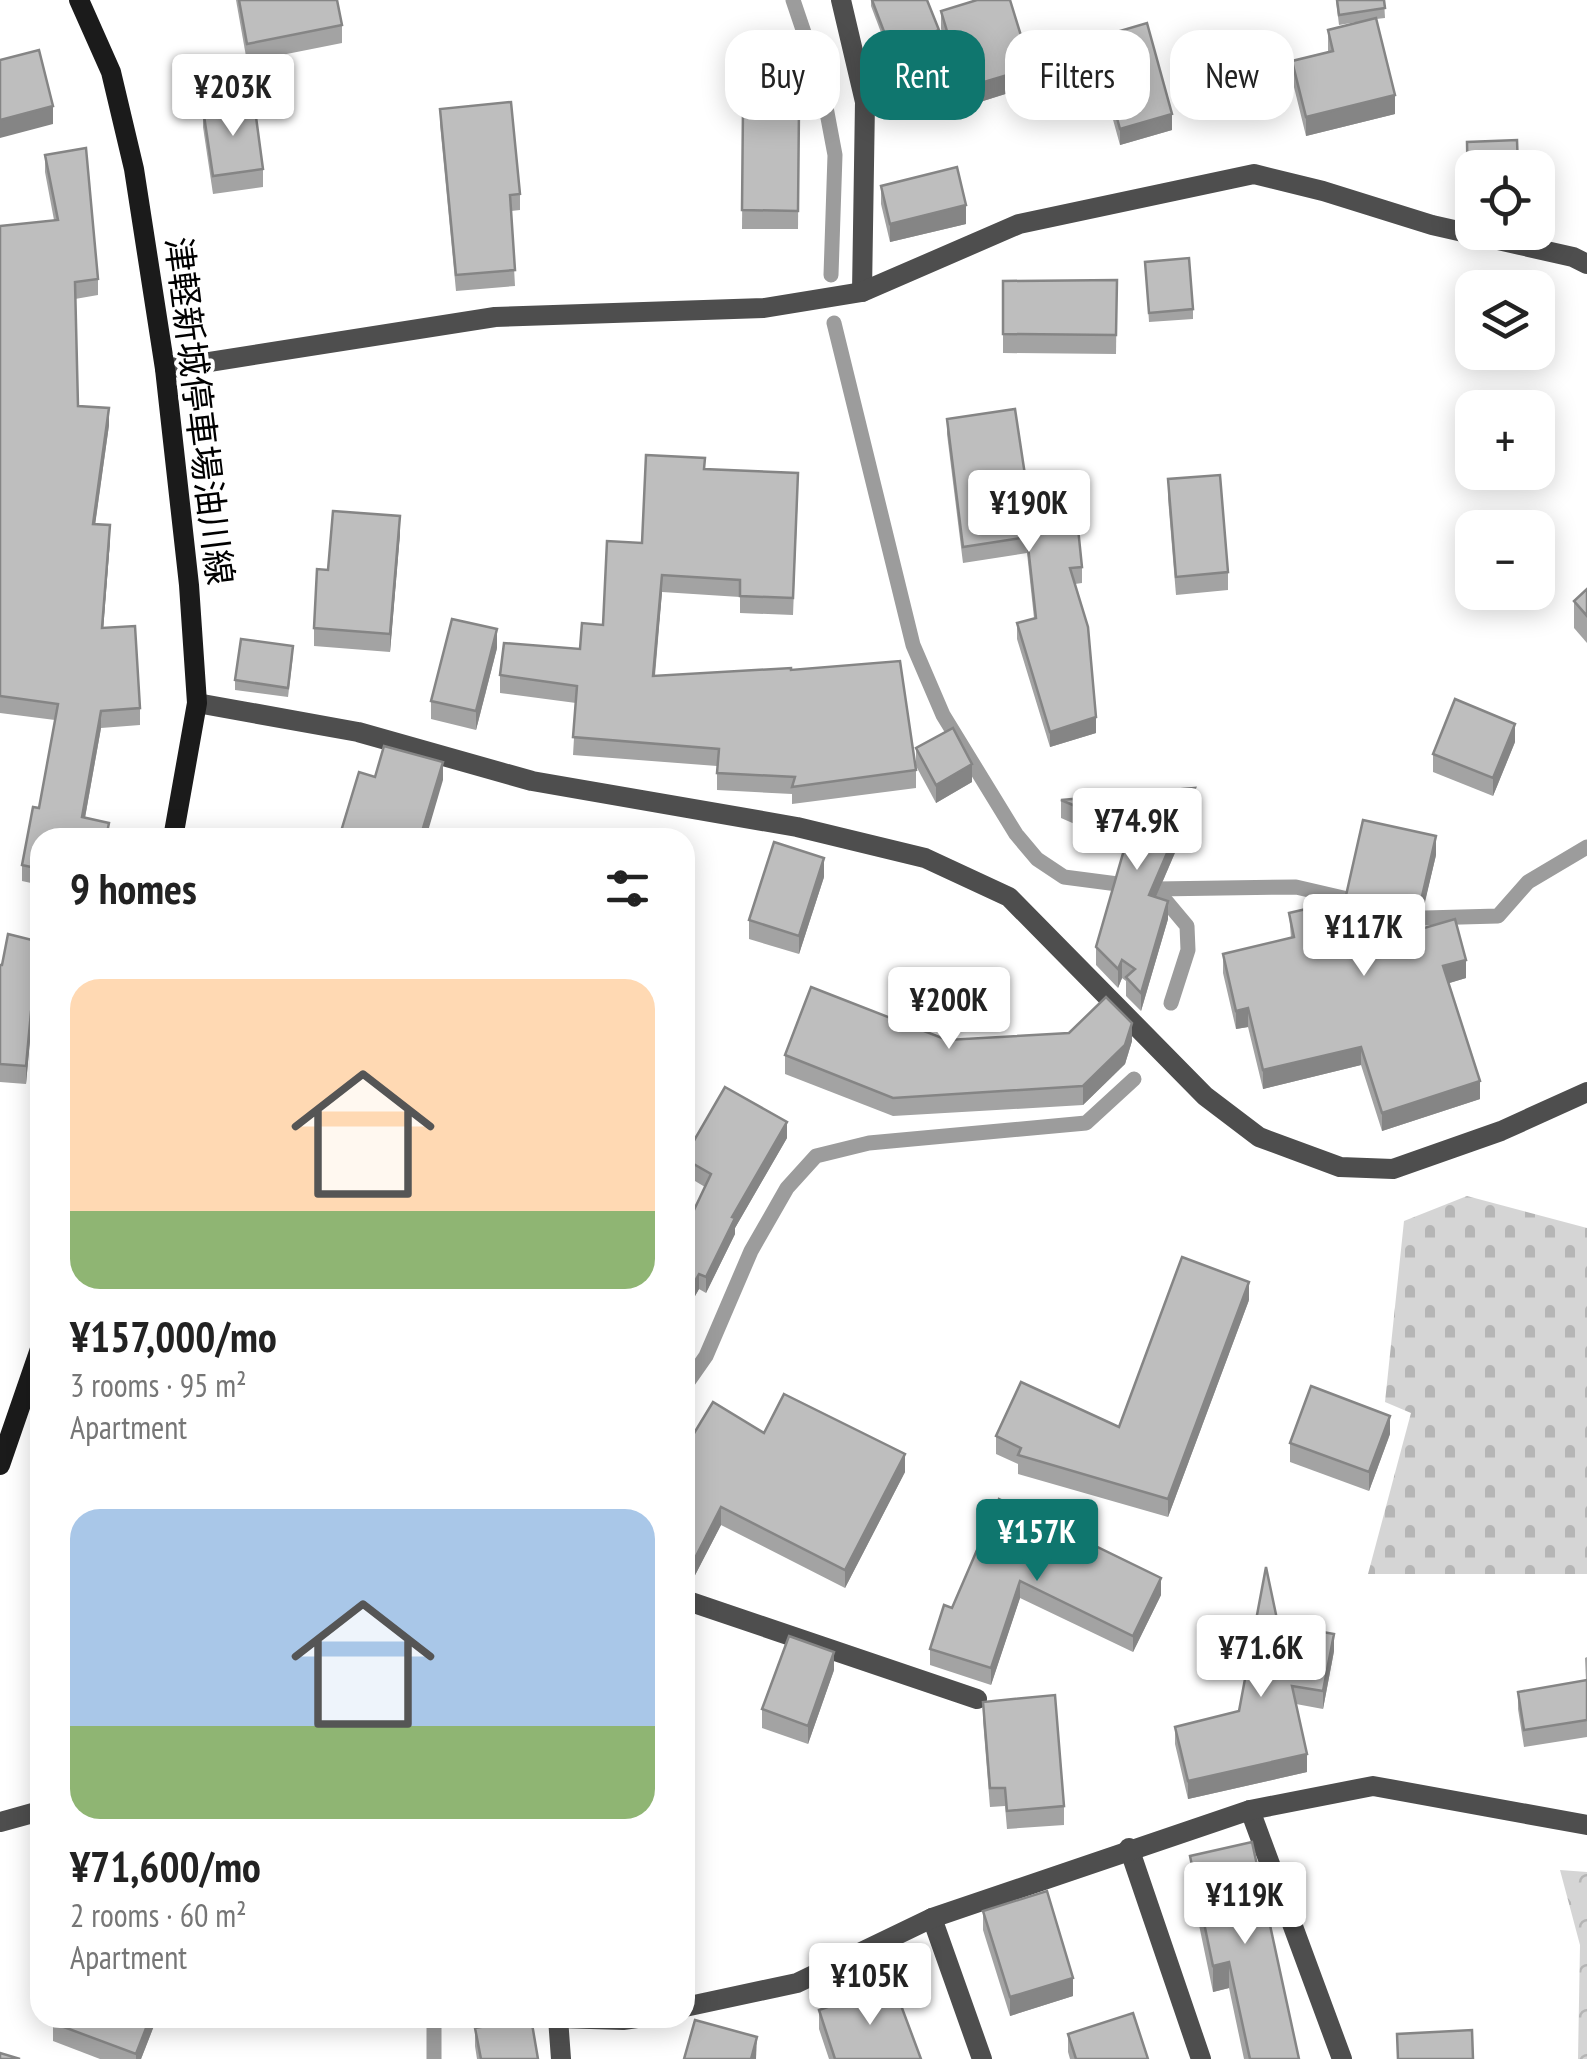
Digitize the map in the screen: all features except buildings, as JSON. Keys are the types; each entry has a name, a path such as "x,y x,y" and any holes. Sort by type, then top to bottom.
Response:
{"main road":[{"name":"津軽新城停車場油川線","path":"80,0 112,72 134,169 164,369 189,585 196,703 175,828"},
{"path":"0,1465 30,1379"}],"street":[{"path":"841,0 865,102 862,292"},
{"path":"164,369 494,317 764,308 862,292 1018,224 1254,174 1432,224 1573,257 1587,264"},
{"path":"196,703 358,732 532,781 797,827 925,858 1008,898 1205,1096 1245,1127 1259,1137 1340,1168 1393,1169 1501,1132 1587,1092"},
{"path":"695,1603 978,1699"},
{"path":"695,2005 797,1983 932,1918 1250,1810 1373,1786 1587,1825"},
{"path":"1250,1810 1342,2059"},
{"path":"0,1822 30,1814"},
{"path":"1129,1848 1201,2059"},
{"path":"932,1918 982,2059"},
{"path":"558,2028 560,2059"}],"green space":[{"path":"1467,1196 1587,1228 1587,1574 1368,1574 1411,1413 1385,1402 1404,1221"},
{"path":"1560,1870 1587,1872 1587,2059 1578,2059 1580,1945"}],"waterway":[{"path":"793,0 822,86 835,155 831,275"},
{"path":"834,323 913,645 943,715 1016,834 1037,859 1064,877 1156,889 1296,887 1365,903"},
{"path":"1402,913 1425,918 1498,916 1528,882 1587,847"},
{"path":"1156,889 1187,926 1188,950 1171,1003"},
{"path":"695,1372 706,1356 751,1251 787,1188 816,1156 869,1143 1086,1123 1134,1079"},
{"path":"434,2028 434,2059"}]}
